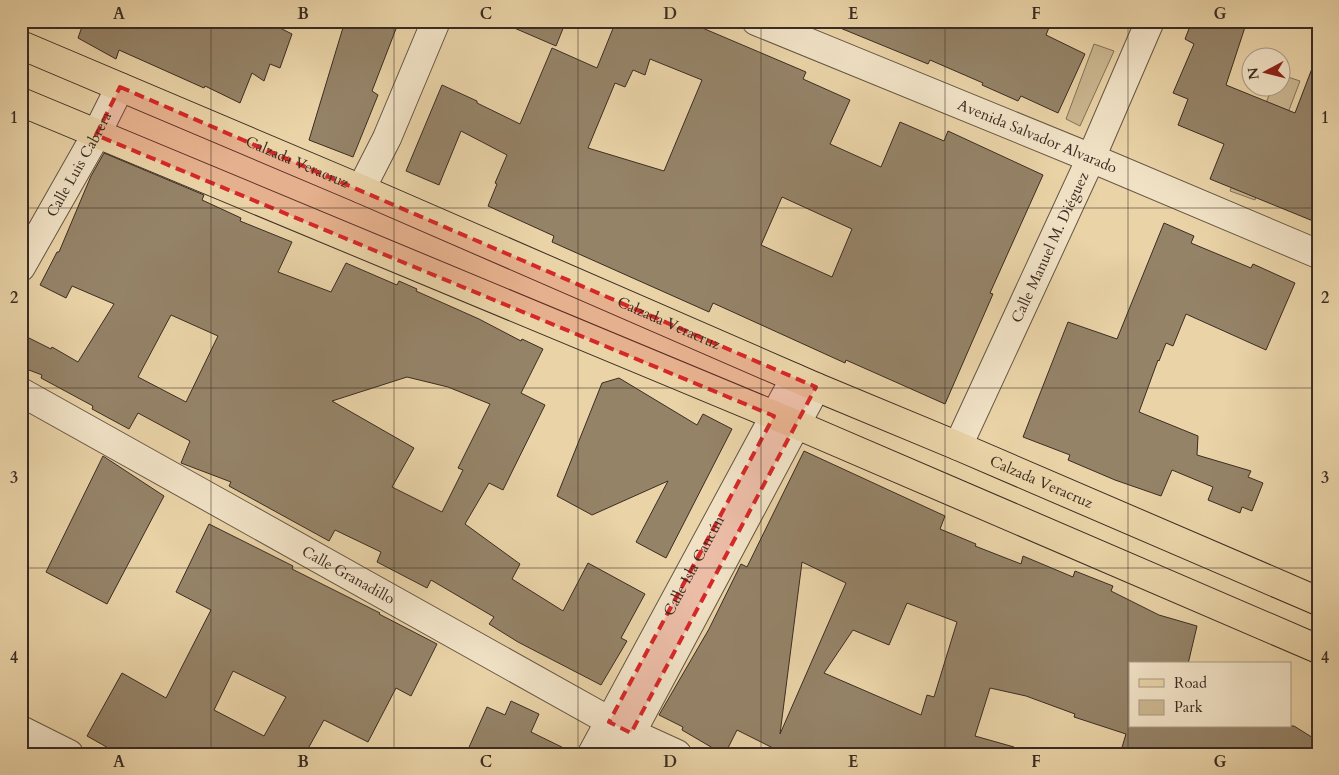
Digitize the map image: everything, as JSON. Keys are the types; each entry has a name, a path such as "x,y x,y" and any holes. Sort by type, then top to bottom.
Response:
{"main road":[{"name":"Calzada Veracruz","path":"21,45 361,189 805,382 1318,601"},
{"path":"21,102 785,420 1318,649"}],"street":[{"path":"361,189 387,138 436,21"},
{"name":"Avenida Salvador Alvarado","path":"756,21 1091,158 1318,254"},
{"name":"Calle Manuel M. Diéguez","path":"958,446 1091,158 1150,21"},
{"name":"Calle Luis Cabrera","path":"21,267 96,134 120,87"},
{"name":"Calle Isla Cancún","path":"592,754 620,736 805,382"},
{"name":"Calle Granadillo","path":"21,392 620,736 677,754"},
{"path":"21,730 69,754"}],"highlighted area":[{"path":"120,87 816,387 631,733 609,722 774,416 96,135"}],"green space":[{"path":"1094,44 1114,51 1080,126 1066,119"},
{"path":"1292,78 1300,81 1255,200 1230,191 1268,98 1292,98"}],"building":[{"path":"84,21 279,21 278,27 292,34 280,68 270,64 264,81 252,73 240,103 205,86 204,88 119,50 116,59 78,38"},
{"path":"345,21 399,21 372,91 378,95 353,157 309,140"},
{"path":"498,21 566,21 556,46"},
{"path":"616,21 686,21 806,72 803,79 850,100 830,144 881,167 900,122 944,141 948,131 1043,175 990,293 993,294 945,404 846,360 845,363 713,303 709,312 552,242 554,236 488,206 507,155 461,131 439,185 406,171 442,85 520,124 552,48 597,68","holes":["650,59 702,80 664,171 588,148 615,83 625,87 633,70 645,75","782,197 852,229 832,277 761,245"]},
{"path":"829,21 1003,21 1002,25 1050,25 1046,35 1085,54 1058,113 1021,96 1018,101 982,85 983,83 930,60 928,64 828,23"},
{"path":"1192,21 1247,21 1226,85 1242,91 1242,98 1258,98 1295,113 1316,58 1318,59 1318,223 1210,179 1224,144 1178,125 1188,99 1173,93 1194,44 1185,39"},
{"path":"104,153 204,195 202,200 241,218 240,221 292,242 278,272 331,292 346,263 397,285 399,281 521,341 522,339 543,349 521,393 545,405 503,490 489,483 465,524 520,564 512,579 563,611 588,563 645,594 621,638 627,641 601,685 518,642 489,624 494,617 431,580 427,588 377,562 381,552 335,530 329,541 229,486 231,482 181,463 190,441 138,413 129,429 92,409 93,406 41,378 42,375 21,367 21,334 51,349 52,347 78,362 114,304 72,286 66,298 40,285 57,252 59,252 91,176","holes":["171,315 218,336 186,402 138,377","407,377 448,387 490,404 458,468 463,470 442,512 392,487 414,448 332,401"]},
{"path":"1164,223 1194,236 1191,243 1251,268 1253,264 1295,283 1266,350 1186,314 1173,346 1166,343 1139,412 1198,436 1197,455 1251,471 1248,477 1263,483 1252,511 1242,507 1240,513 1208,500 1213,487 1172,470 1161,496 1115,480 1068,460 1070,455 1023,437 1068,322 1117,339"},
{"path":"619,378 697,425 703,414 732,429 666,558 636,542 668,481 592,515 557,496 602,383"},
{"path":"804,451 945,516 940,529 976,544 975,546 1021,564 1023,556 1073,577 1075,571 1113,586 1111,591 1159,615 1197,626 1188,662 1129,662 1129,728 1292,728 1294,726 1318,741 1318,754 1120,754 1126,734 1074,717 1075,714 1026,696 990,688 975,736 1014,747 1013,754 785,754 737,730 725,754 723,754 682,730 683,727 659,715 709,629 741,564 747,567","holes":["802,562 846,583 780,734","907,603 957,622 934,697 927,695 921,715 824,673 853,630 889,645"]},
{"path":"103,456 164,496 107,604 46,572"},
{"path":"209,524 293,566 292,569 437,644 411,696 396,688 368,742 324,720 305,754 119,754 87,736 122,673 166,698 211,610 176,592","holes":["233,671 286,697 264,736 214,710"]},
{"path":"511,701 539,714 531,732 576,754 466,754 487,707 505,715"}]}
